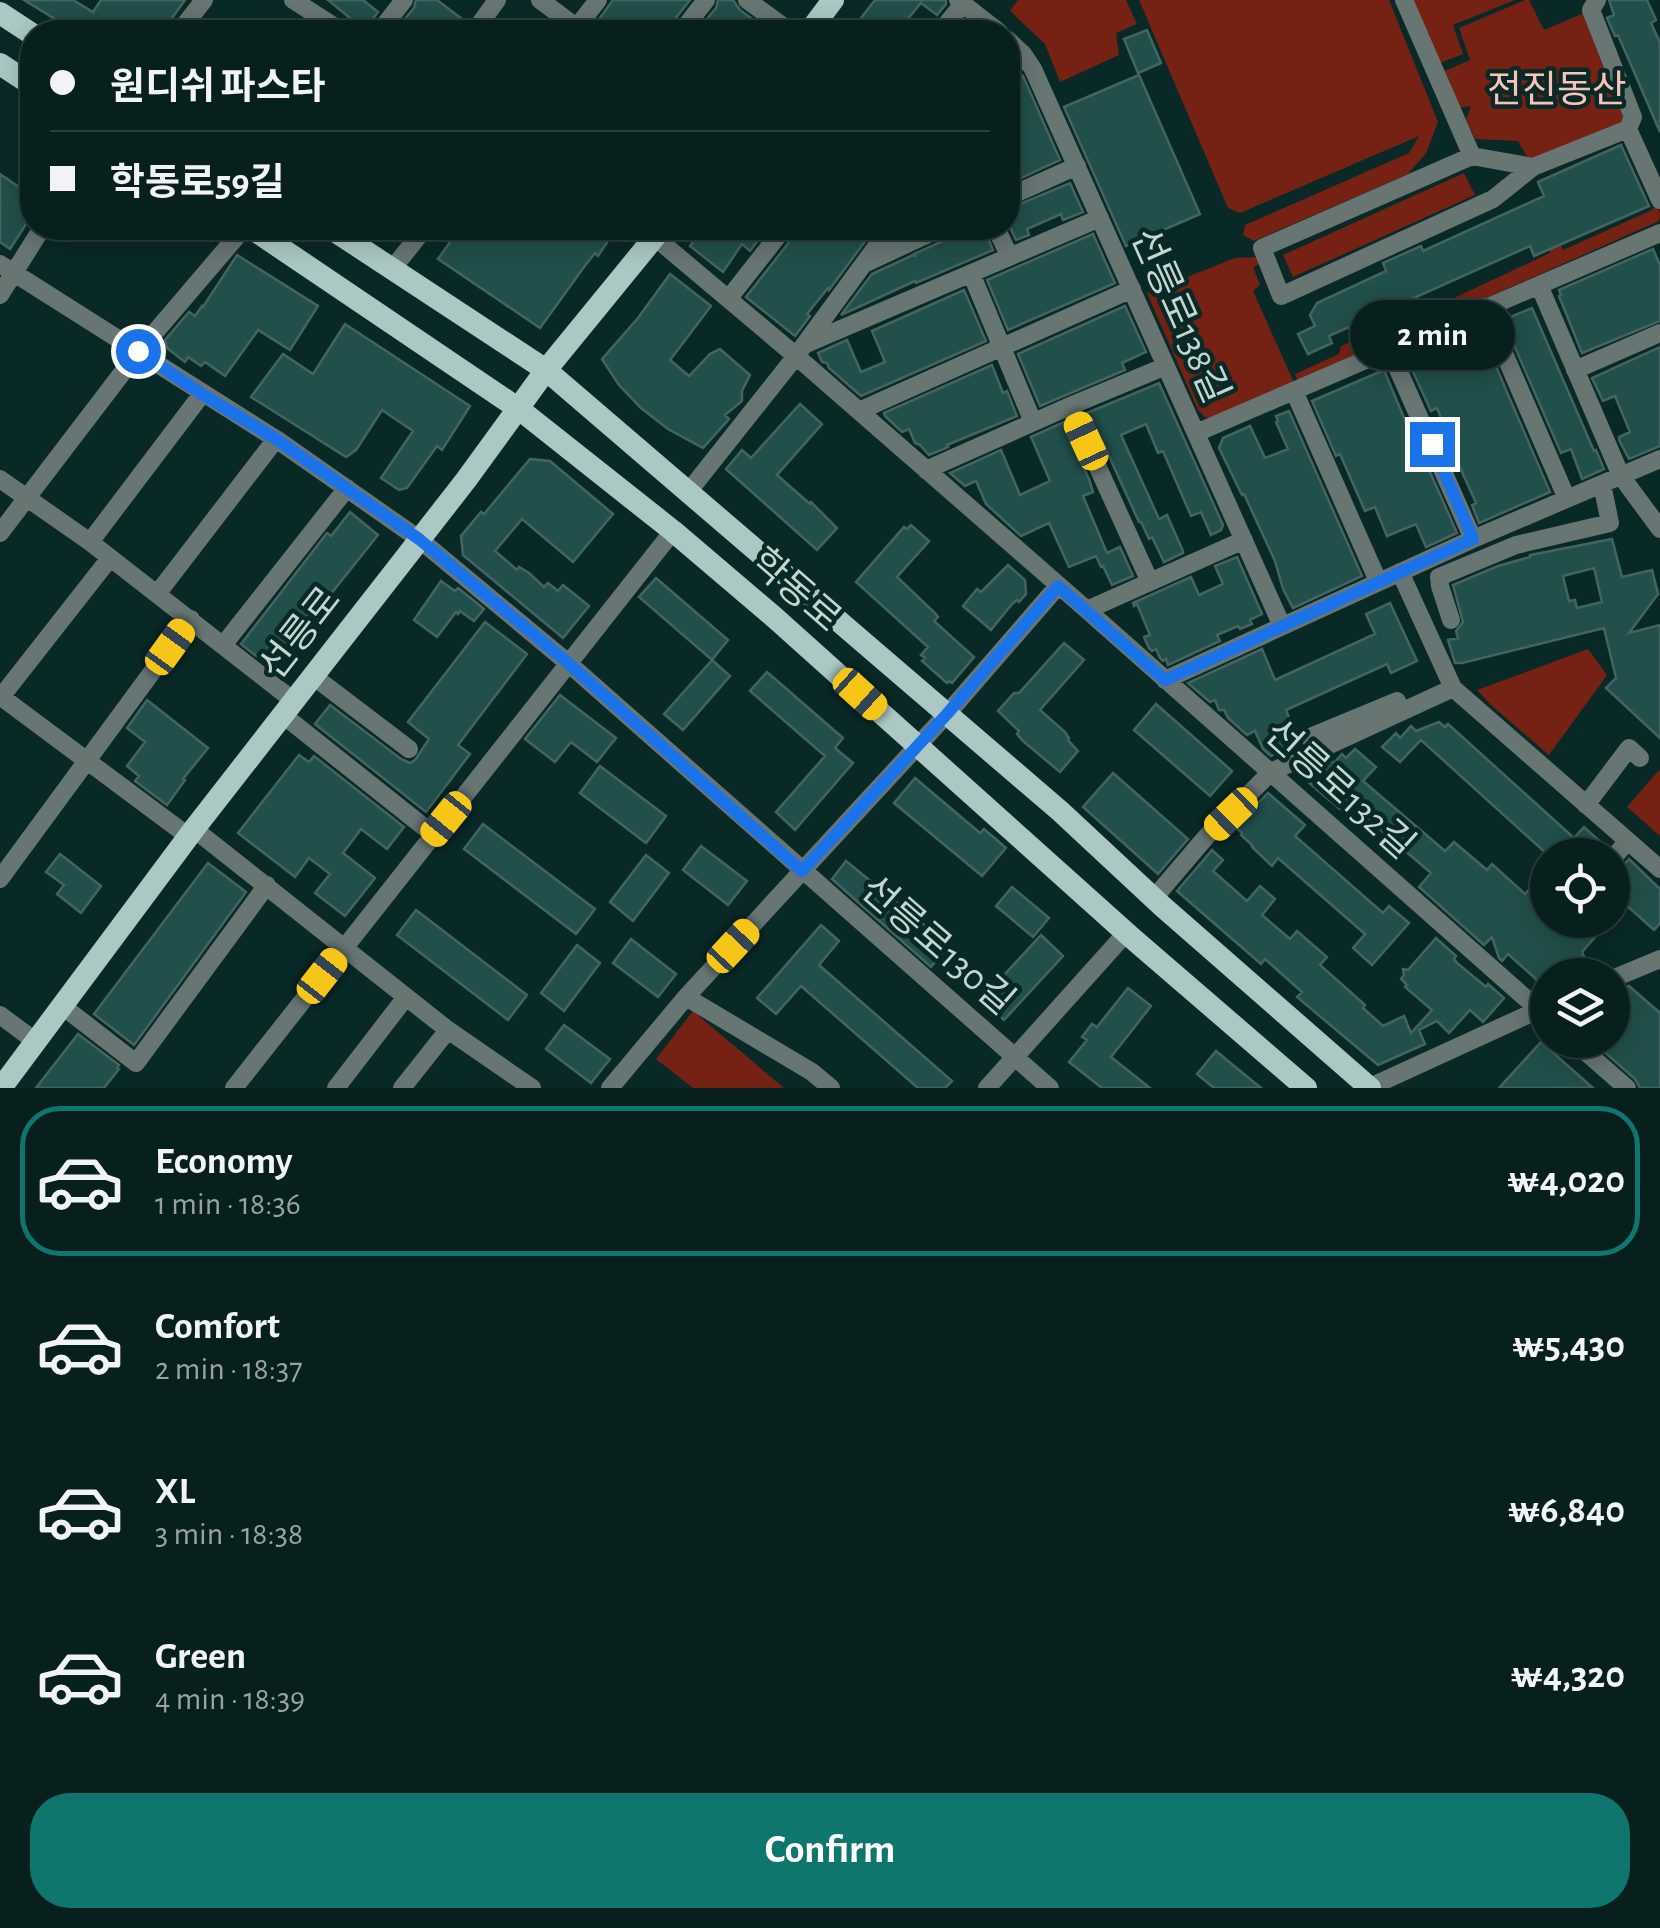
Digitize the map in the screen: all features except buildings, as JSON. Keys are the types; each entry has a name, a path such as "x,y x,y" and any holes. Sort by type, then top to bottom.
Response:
{"main road":[{"path":"818,20 834,0"},
{"name":"학동로","path":"266,240 519,410 673,531 1306,1088"},
{"name":"학동로","path":"349,240 546,370 1060,811 1369,1088"},
{"name":"선릉로","path":"1,1088 191,832 646,240"}],"street":[{"path":"188,20 204,0"},
{"path":"388,20 404,0"},
{"path":"540,0 564,20"},
{"path":"690,20 706,0"},
{"path":"747,0 774,20"},
{"path":"1404,0 1472,156"},
{"path":"1597,0 1591,10 1633,117 1628,130 1660,200"},
{"path":"303,2 327,20"},
{"path":"961,2 984,20"},
{"name":"선릉로138길","path":"1020,51 1033,69 1282,626"},
{"path":"1020,58 1023,54"},
{"path":"1533,167 1472,156 1262,248 1281,296 1493,199 1533,167 1628,130"},
{"path":"1020,192 1077,166"},
{"path":"800,350 1100,218"},
{"path":"0,295 7,269 32,240"},
{"path":"0,533 138,351 237,240"},
{"path":"393,268 415,240"},
{"name":"선릉로132길","path":"665,240 729,298 800,350 859,411 1530,999"},
{"path":"729,298 775,240"},
{"path":"688,491 881,240"},
{"path":"863,264 915,240"},
{"path":"1002,240 1009,255"},
{"path":"1196,433 1484,307 1658,240"},
{"name":"선릉로130길","path":"7,269 276,439 419,539 567,662 1050,1088"},
{"path":"970,273 1033,422"},
{"path":"1539,285 1621,476 1660,530"},
{"path":"859,411 1132,289"},
{"path":"1484,307 1567,499"},
{"path":"1574,370 1660,333"},
{"path":"1390,349 1473,539"},
{"path":"926,470 1166,366"},
{"path":"1294,391 1378,582"},
{"path":"90,542 202,394"},
{"path":"1070,406 1150,582"},
{"path":"157,594 276,439"},
{"path":"1165,680 1660,458"},
{"path":"0,479 224,644 288,708 434,836"},
{"path":"1451,620 1440,578 1516,545 1610,523 1602,484"},
{"path":"224,644 347,488"},
{"path":"234,1088 673,531"},
{"path":"1087,610 1244,540"},
{"path":"110,558 0,696 267,885 448,1030 532,1088"},
{"path":"1400,572 1453,688 1625,838"},
{"path":"610,1088 686,996 947,714 1058,586"},
{"path":"0,879 191,619"},
{"path":"313,676 409,749"},
{"path":"1154,898 1206,837 1271,772 1453,688"},
{"path":"1316,750 1310,738 1416,692"},
{"path":"1586,804 1635,753"},
{"path":"1630,843 1660,869"},
{"path":"62,1005 136,1063 267,885"},
{"path":"986,1088 1127,932"},
{"path":"1630,972 1660,959"},
{"path":"686,996 812,1072 830,1088"},
{"path":"336,1088 406,997"},
{"path":"0,1015 34,1041"},
{"path":"1369,1088 1530,1017"},
{"path":"408,1086 448,1030"},
{"path":"1592,1058 1626,1088"}],"green space":[{"path":"1018,0 1126,0 1137,24 1116,33 1119,55 1060,82 1045,44 1010,11"},
{"path":"1139,0 1389,0 1438,122 1426,153 1408,174 1254,241 1243,235 1245,225 1409,153 1419,136 1240,213 1228,208"},
{"path":"1413,0 1515,0 1453,25 1463,54 1440,63"},
{"name":"전진동산","path":"1529,0 1544,30 1591,10 1633,117 1533,167 1518,141 1475,139 1466,119 1471,106 1456,108 1442,72 1470,60 1459,28"},
{"path":"1464,173 1475,195 1293,277 1283,255"},
{"path":"1656,204 1659,221 1298,382 1295,374 1339,354 1341,346 1429,308 1440,313 1456,297 1550,253 1550,246 1559,242 1563,250 1652,210"},
{"path":"1258,257 1262,263 1253,267 1260,285 1253,291 1295,385 1215,420 1198,410 1147,293 1235,258"},
{"path":"1588,649 1607,675 1549,755 1477,690"},
{"path":"1660,769 1660,836 1627,807"},
{"path":"693,1011 784,1088 693,1088 656,1059"}],"route":[{"path":"138,351 276,439 419,539 567,662 802,871 1058,586 1165,680 1473,539 1432,444"}]}
